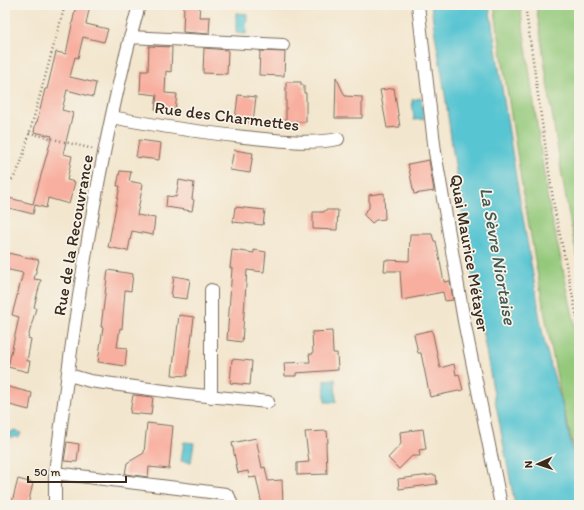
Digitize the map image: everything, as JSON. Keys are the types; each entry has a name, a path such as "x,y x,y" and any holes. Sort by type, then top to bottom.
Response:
{"street":[{"name":"Rue de la Recouvrance","path":"55,505 55,473 83,271 112,117 130,37 139,5"},
{"name":"Quai Maurice Métayer","path":"418,5 435,152 464,321 501,505"},
{"path":"130,37 283,45"},
{"name":"Rue des Charmettes","path":"112,117 185,131 286,142 324,142 338,139"},
{"path":"211,290 211,397"},
{"path":"69,375 90,381 211,397 268,402"},
{"path":"55,473 226,494 232,505"}],"path":[{"path":"5,184 15,175 30,133 65,5"},
{"path":"525,5 554,206 579,327"},
{"path":"30,133 105,151"}],"green space":[{"path":"494,5 520,5 547,195 579,344 579,468 563,408 543,305 522,186"},
{"path":"536,5 579,5 579,267 561,169"}],"water":[{"name":"La Sèvre Niortaise","path":"431,5 489,5 538,308 545,345 563,408 578,475 579,505 515,505 468,249"},
{"path":"236,13 247,14 246,34 236,33"},
{"path":"421,98 424,119 414,120 412,100"},
{"path":"335,379 336,402 325,402 324,380"},
{"path":"15,430 21,433 19,437 11,437 5,442 5,435"},
{"path":"184,442 194,443 191,462 181,461"}],"building":[{"path":"76,5 90,5 86,24 108,29 104,42 83,37 78,58 75,57 70,77 96,83 93,97 67,90 62,110 73,113 63,154 72,156 67,180 75,182 69,204 48,198 46,208 35,205 33,214 5,207 5,197 33,204 52,136 34,132 36,122 45,89 47,89 56,52 66,54"},
{"path":"184,5 200,5 199,17 210,17 209,34 183,32"},
{"path":"149,46 172,47 171,72 166,71 165,93 177,94 175,111 155,109 157,95 140,93 141,71 148,71"},
{"path":"204,48 228,50 227,74 203,73"},
{"path":"260,51 285,52 284,76 259,75"},
{"path":"336,77 345,96 362,97 362,118 335,118"},
{"path":"286,82 301,82 301,85 304,85 304,93 306,93 306,122 286,122"},
{"path":"394,88 400,127 387,128 380,90"},
{"path":"238,95 256,97 253,122 235,120"},
{"path":"139,140 161,143 159,160 136,157"},
{"path":"234,150 253,153 250,173 230,170"},
{"path":"429,160 434,191 414,194 408,164"},
{"path":"120,171 131,172 129,181 143,184 137,215 155,218 153,235 132,231 128,251 108,247 120,186 117,186"},
{"path":"179,180 194,183 192,199 194,200 192,211 166,207 167,196 176,197"},
{"path":"384,193 385,219 376,220 372,223 363,214 369,208 369,195"},
{"path":"235,207 265,210 263,225 233,222"},
{"path":"325,210 338,210 337,230 313,229 313,212 324,212"},
{"path":"410,234 432,234 434,241 436,241 444,282 450,281 453,300 445,301 443,292 402,300 400,271 384,271 385,260 409,261"},
{"path":"232,250 254,253 254,250 266,252 264,272 247,270 242,342 227,340"},
{"path":"8,253 39,260 34,279 41,280 34,307 36,308 28,338 31,339 27,361 30,361 28,372 8,367 19,317 12,315 23,273 5,269"},
{"path":"108,270 133,274 131,291 125,290 122,329 120,328 117,347 127,348 125,366 98,362"},
{"path":"174,276 190,279 187,299 171,297"},
{"path":"179,315 194,317 187,376 172,375"},
{"path":"432,330 440,368 454,364 456,375 459,374 463,390 430,397 421,353 418,353 414,334"},
{"path":"332,331 333,353 337,353 338,370 296,373 296,376 285,376 284,363 310,362 309,354 313,354 312,332"},
{"path":"232,359 252,361 250,385 230,383"},
{"path":"5,386 32,393 29,410 6,404"},
{"path":"133,395 153,397 151,415 130,413"},
{"path":"147,423 173,426 169,469 149,467 148,477 125,474 127,463 144,453"},
{"path":"423,429 426,449 419,450 420,456 412,456 399,469 388,458 401,444 400,432"},
{"path":"327,431 327,474 297,475 297,463 309,462 305,432"},
{"path":"256,438 262,468 265,467 268,481 282,480 283,505 262,505 256,477 249,478 248,471 238,473 232,443"},
{"path":"67,442 79,444 77,462 64,461"},
{"path":"436,475 437,484 399,489 398,479"},
{"path":"18,479 33,483 28,505 12,502"}]}
